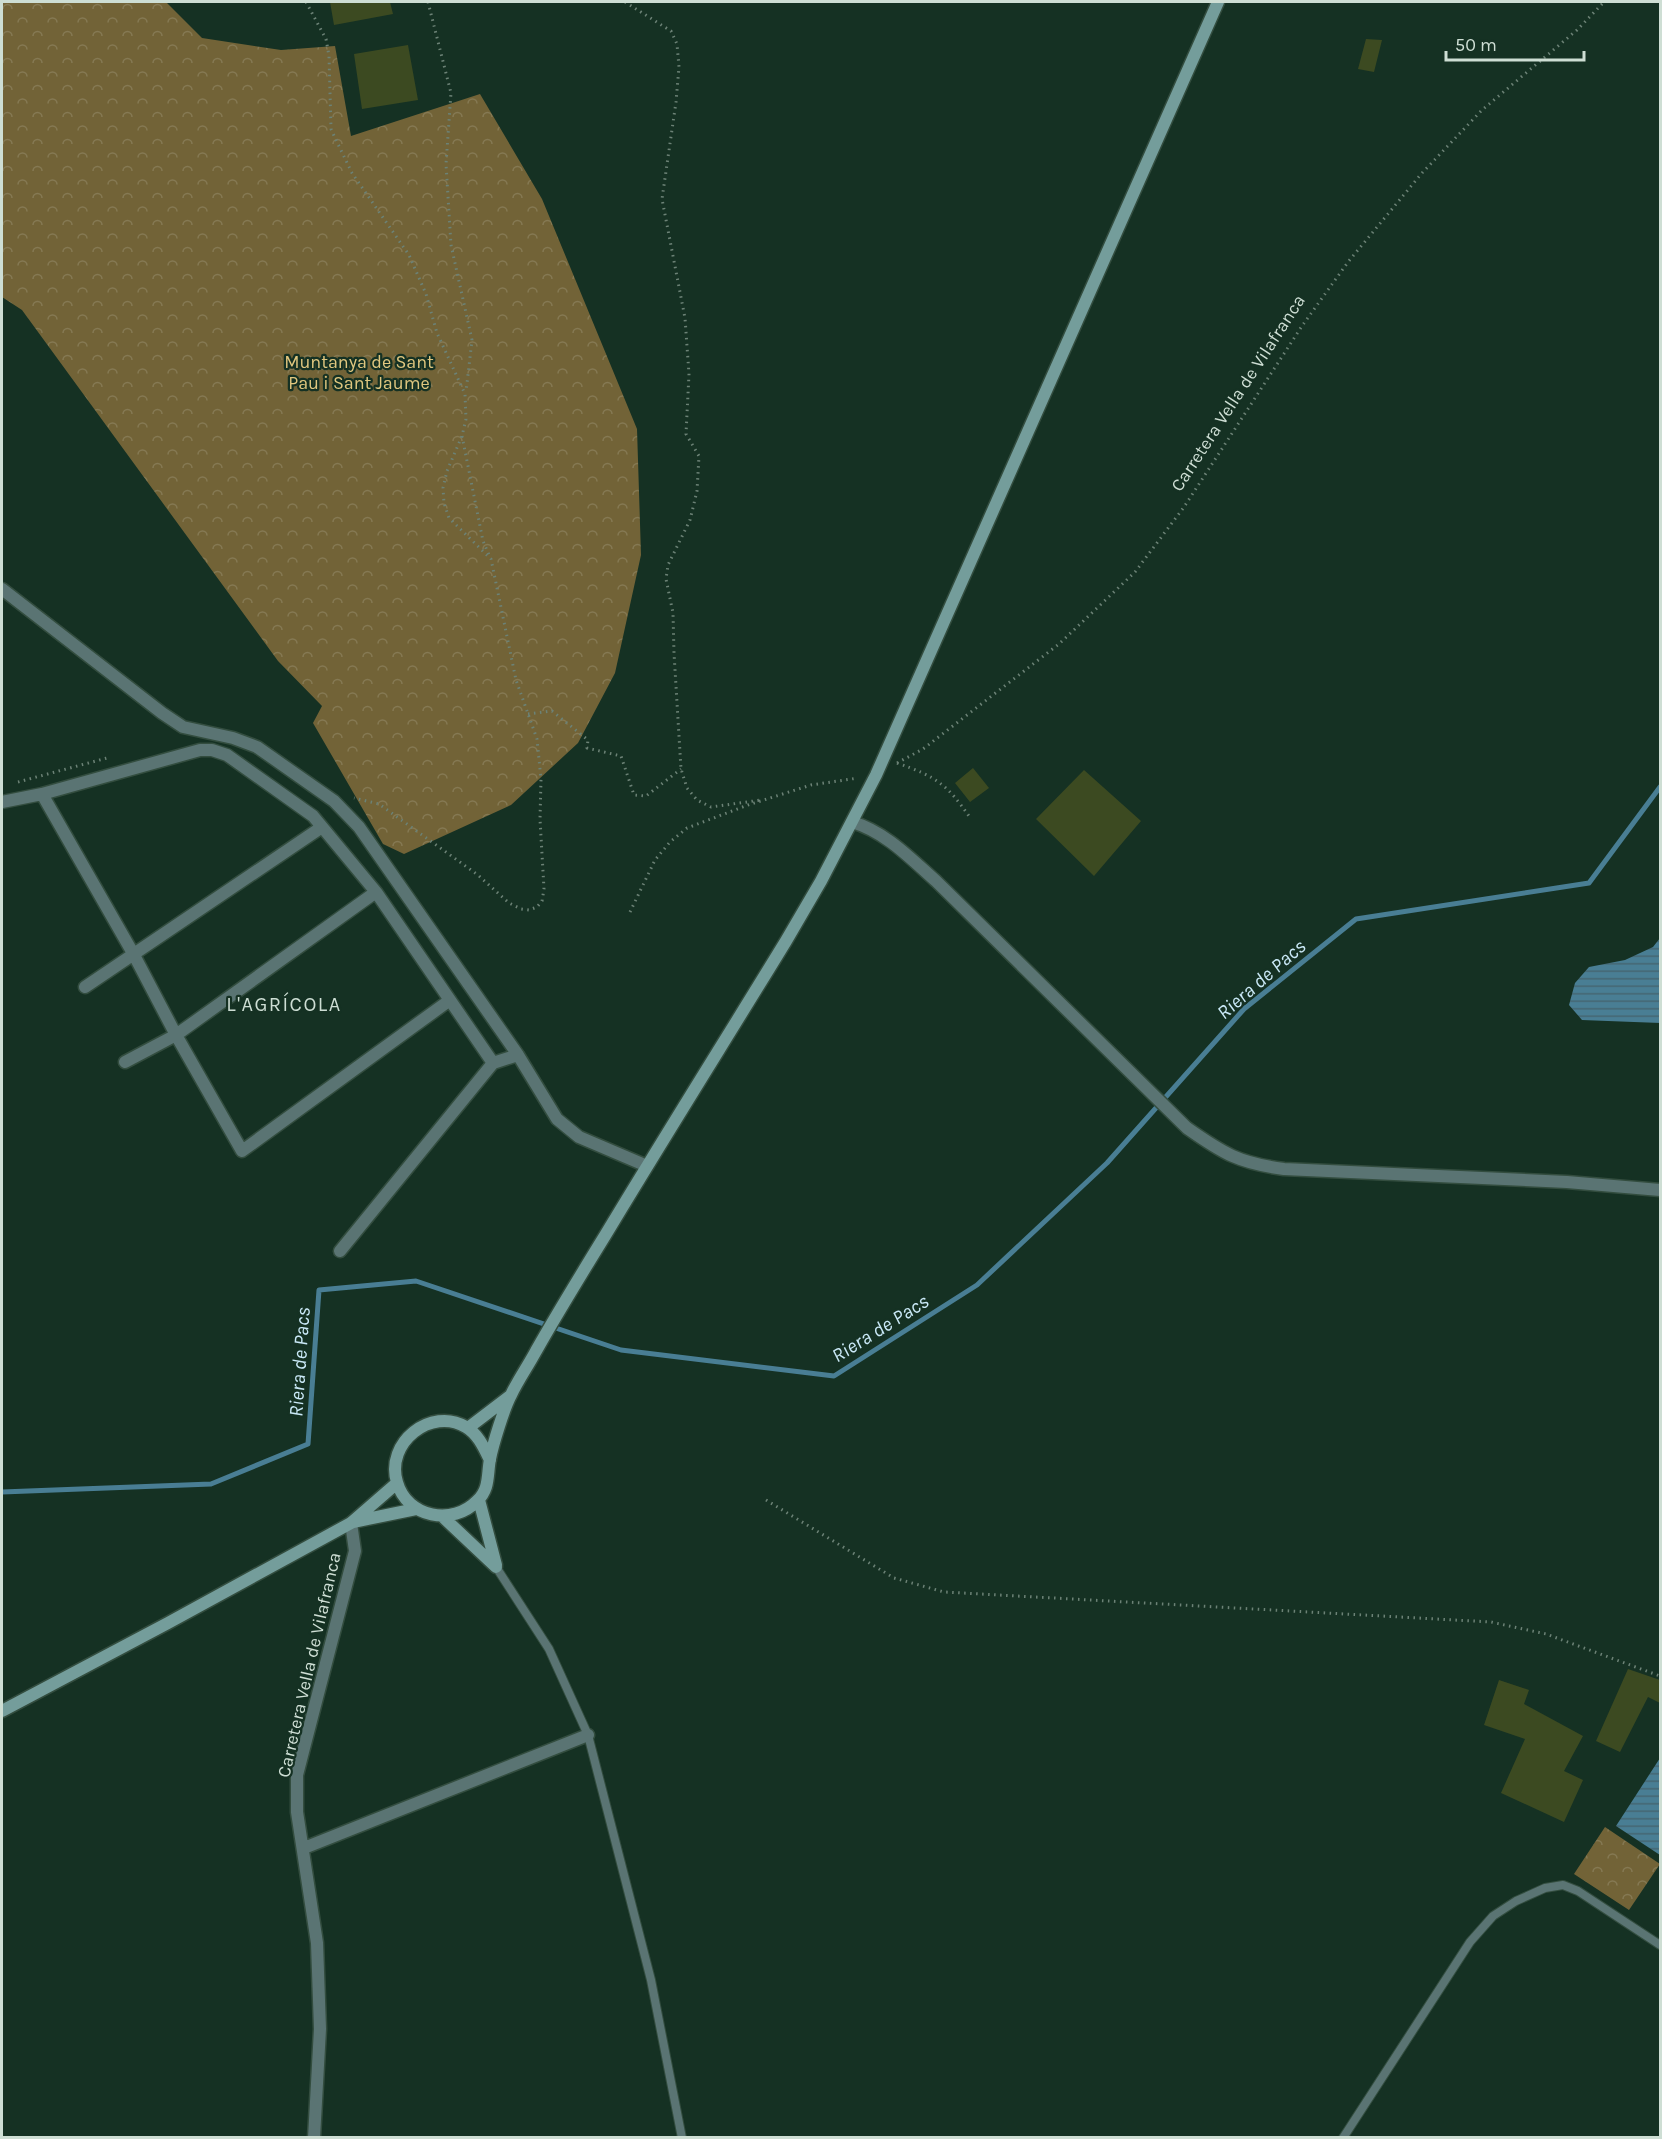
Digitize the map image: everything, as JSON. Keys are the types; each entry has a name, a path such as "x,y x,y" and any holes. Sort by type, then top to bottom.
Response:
{"main road":[{"path":"490,1460 481,1442 468,1428 452,1421 438,1421 426,1424 410,1434 400,1448 395,1466 397,1483 405,1497 416,1509 428,1515 443,1517 460,1513 478,1500 486,1490 490,1476 490,1460 510,1396 558,1312 786,941 876,775 1218,2"},
{"path":"468,1428 510,1396"},
{"path":"2,1711 351,1523 397,1483"},
{"path":"478,1500 496,1567"},
{"path":"351,1523 416,1509"},
{"path":"443,1517 496,1567"}],"street":[{"path":"2,589 162,713 183,726 233,738 257,747 334,801 359,827 518,1055 557,1119 579,1137 647,1166"},
{"path":"2,802 42,794 200,750 212,750 227,755 313,816 376,892 493,1063"},
{"path":"42,794 242,1150 450,1000"},
{"path":"852,822 877,832 897,846 936,881 1187,1128 1219,1150 1255,1165 1342,1173 1567,1182 1660,1190"},
{"path":"85,987 322,827"},
{"path":"125,1062 176,1035 376,892"},
{"path":"340,1251 493,1063 518,1055"},
{"name":"Carretera Vella de Vilafranca","path":"314,2138 320,2018 317,1943 297,1812 297,1775 355,1551 351,1523"},
{"path":"304,1848 588,1735"}],"lane":[{"path":"496,1567 549,1649 588,1735 651,1980 682,2138"},
{"path":"1343,2138 1470,1942 1493,1916 1516,1901 1545,1888 1563,1885 1578,1891 1660,1945"}],"path":[{"path":"306,2 326,39 331,129 352,173 409,255 426,294 437,333 465,394"},
{"path":"428,2 451,93 446,164 451,245 472,340 465,394 466,418 462,436 447,471 443,488 444,503 449,518 491,559"},
{"path":"625,2 671,31 677,44 679,67 662,200 685,318 689,374 686,434 699,456 697,491 690,520 668,565 666,579 673,613 681,769 687,788 697,800 711,807 742,801 771,799 811,785"},
{"name":"Carretera Vella de Vilafranca","path":"876,775 923,749 1059,644 1135,572 1184,507 1302,326 1348,262 1422,172 1482,110 1577,30 1604,2"},
{"path":"334,801 353,798 379,804 478,875 509,903 529,910 537,907 542,901 544,889 540,819 541,779 537,739 516,680 508,648 491,559 483,540 462,436"},
{"path":"528,714 552,711 588,740 587,748 621,756 634,795 646,796 681,769"},
{"path":"897,763 927,773 953,793 971,819"},
{"path":"630,912 655,860 670,842 687,828 811,785 876,775"},
{"path":"766,1500 894,1578 944,1592 1491,1622 1546,1634 1660,1676"}],"green space":[{"name":"Muntanya de Sant Pau i Sant Jaume","path":"2,2 166,2 202,38 281,50 335,46 351,136 480,94 542,199 637,429 641,555 615,673 578,743 511,805 404,854 383,844 313,723 322,706 278,661 22,310 2,297"},
{"path":"1605,1827 1660,1864 1629,1910 1574,1874"}],"water":[{"path":"1660,938 1660,1023 1582,1020 1569,1005 1575,983 1589,967 1625,960 1653,947"},
{"path":"1660,1758 1660,1855 1616,1826"}],"building":[{"path":"330,2 390,2 393,14 334,25"},
{"path":"1366,39 1382,40 1374,72 1358,69"},
{"path":"408,45 418,100 362,109 354,54"},
{"path":"973,768 989,788 970,802 955,783"},
{"path":"1084,770 1141,821 1094,876 1036,819"},
{"path":"1628,1669 1660,1680 1660,1703 1648,1697 1620,1752 1596,1741"},
{"path":"1499,1680 1529,1690 1524,1704 1583,1736 1564,1771 1583,1780 1564,1822 1501,1793 1525,1739 1484,1725"}],"waterway":[{"name":"Riera de Pacs","path":"2,1492 211,1484 308,1444 319,1290 416,1281 621,1350 834,1376 977,1285 1107,1163 1244,1009 1356,919 1589,883 1660,787"}],"district":[{"name":"L'AGRÍCOLA","path":"284,1004"}]}
